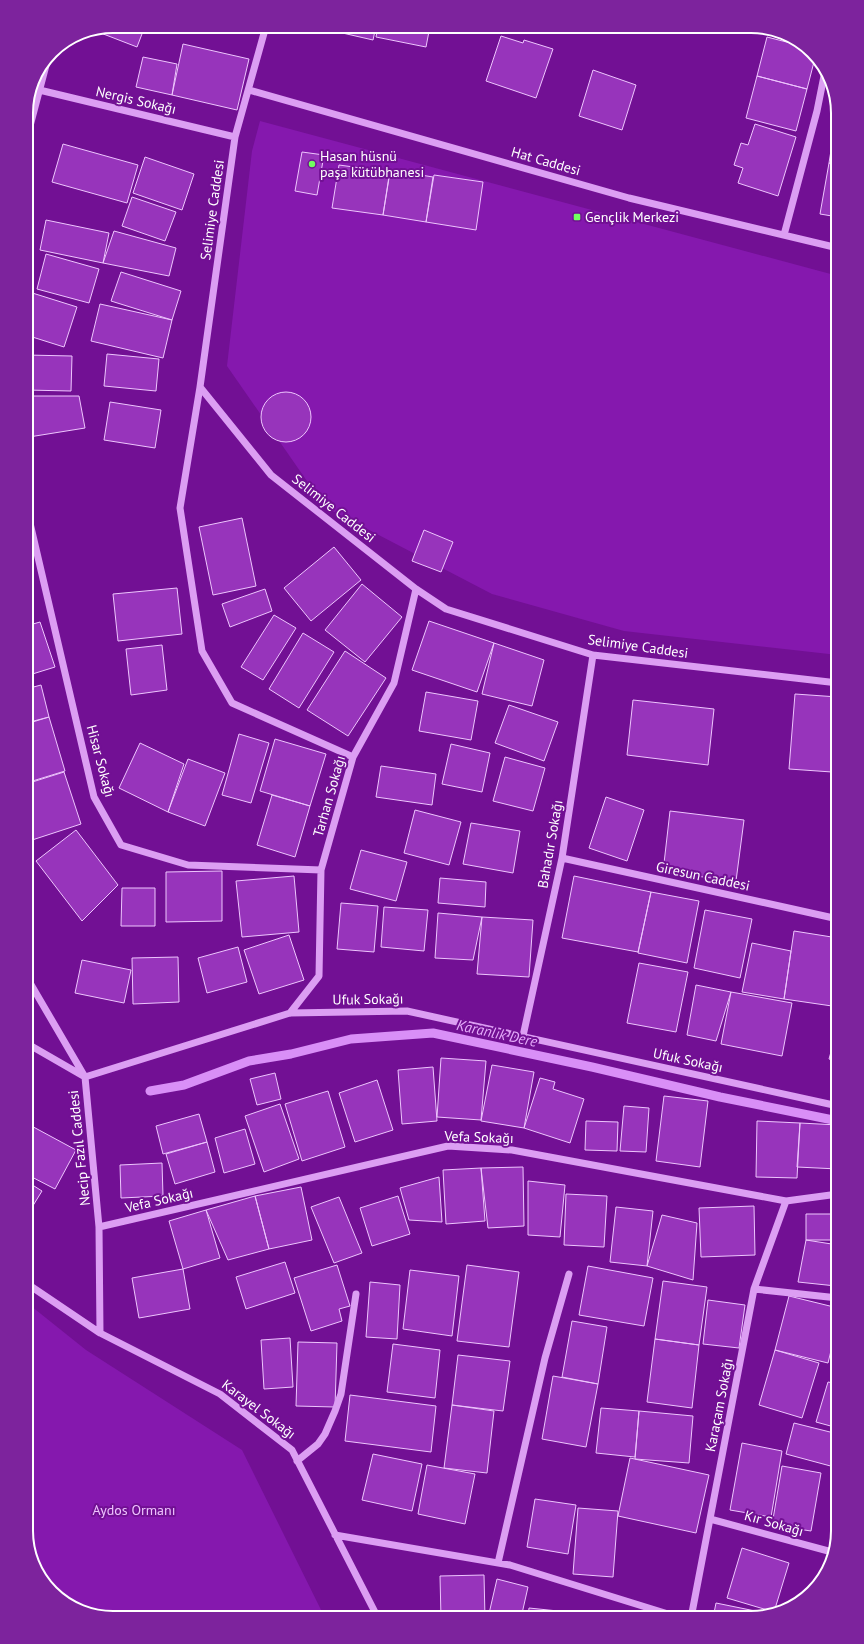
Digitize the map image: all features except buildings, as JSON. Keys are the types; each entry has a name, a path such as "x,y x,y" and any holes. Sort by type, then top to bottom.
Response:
{"street":[{"name":"Selimiye Caddesi","path":"264,33 235,137 200,387 271,475 416,589 446,609 592,655 831,682"},
{"path":"33,114 45,70"},
{"path":"784,235 817,110 823,79"},
{"name":"Hat Caddesi","path":"249,90 629,198 831,246"},
{"name":"Nergis Sokağı","path":"39,91 235,137"},
{"path":"200,387 180,508 202,651 232,704 353,757"},
{"name":"Hisar Sokağı","path":"33,536 94,797 121,845 188,865 321,870"},
{"name":"Tarhan Sokağı","path":"290,1013 319,976 321,870 353,757 394,683 416,589"},
{"name":"Bahadır Sokağı","path":"523,1036 562,858 592,655"},
{"name":"Giresun Caddesi","path":"562,858 831,917"},
{"name":"Necip Fazıl Caddesi","path":"33,988 85,1077 99,1227 100,1333"},
{"name":"Ufuk Sokağı","path":"85,1077 290,1013 407,1011 831,1104"},
{"path":"33,1047 85,1077"},
{"name":"Vefa Sokağı","path":"99,1227 448,1146 512,1150 786,1200 831,1195"},
{"name":"Karaçam Sokağı","path":"692,1611 754,1289 786,1200"},
{"path":"498,1563 545,1358 569,1274"},
{"name":"Karayel Sokağı","path":"33,1288 100,1333 220,1394 292,1450 374,1611"},
{"path":"754,1289 831,1297"},
{"path":"297,1462 318,1444 325,1434 341,1394 356,1294"},
{"name":"Kır Sokağı","path":"710,1519 828,1551"},
{"path":"335,1535 498,1563 658,1611"}],"green space":[{"path":"260,121 831,274 831,654 624,631 492,594 325,507 227,366 252,151"},
{"name":"Aydos Ormanı","path":"33,1308 86,1350 242,1450 322,1611 108,1611 87,1607 68,1598 49,1580 37,1557 34,1542"}],"waterway":[{"name":"Karanlık Dere","path":"150,1091 184,1085 249,1061 291,1054 351,1039 433,1033 592,1067 720,1097 831,1120"}],"place":[{"name":"Hasan hüsnü paşa kütübhanesi","path":"312,164"},
{"name":"Gençlik Merkezi","path":"577,217"}]}
